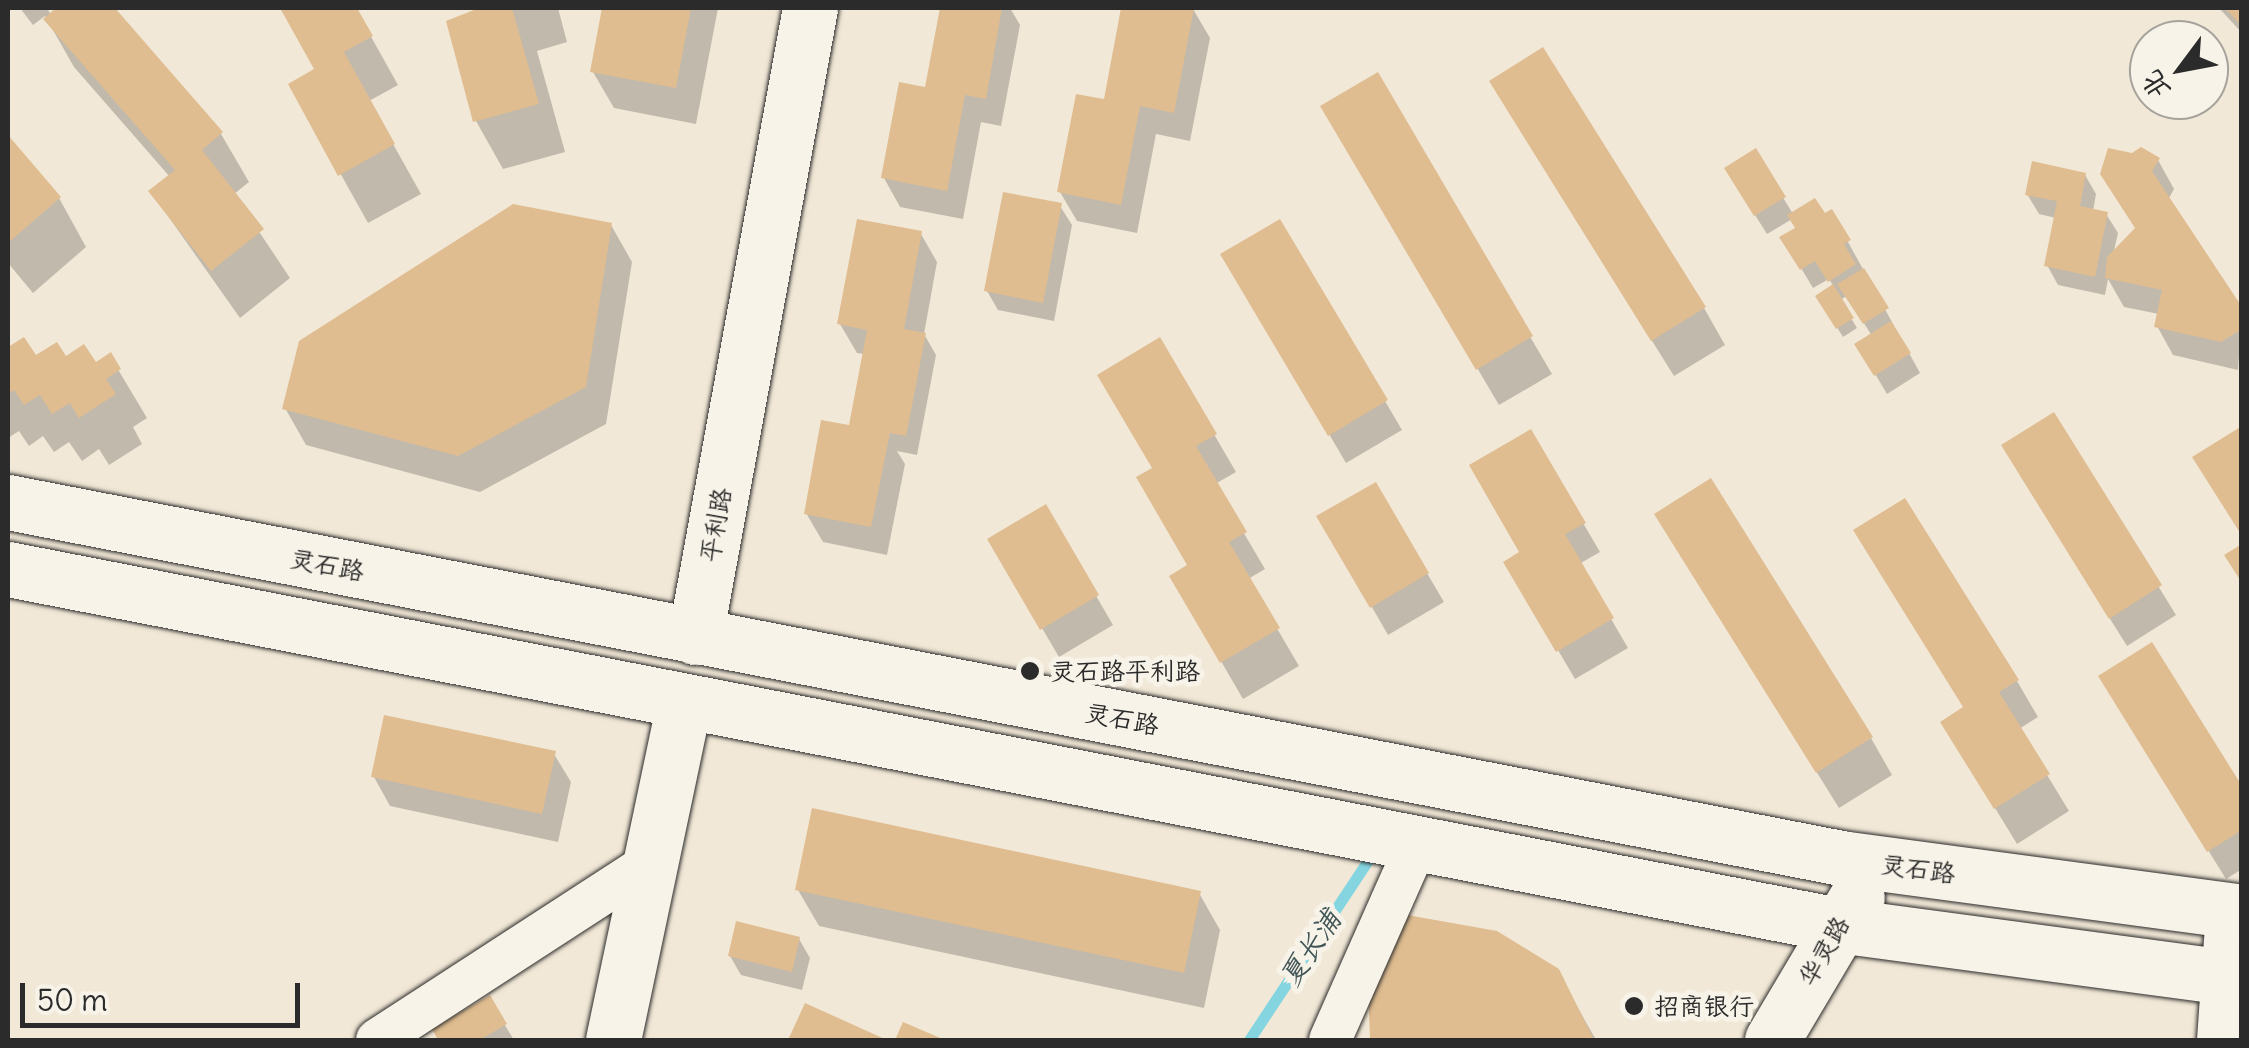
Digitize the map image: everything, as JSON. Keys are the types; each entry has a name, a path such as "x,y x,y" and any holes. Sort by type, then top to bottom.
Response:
{"main road":[{"name":"平利路","path":"696,637 810,8"},
{"name":"灵石路","path":"8,502 1880,864 2238,912"},
{"path":"8,569 1837,925 2237,978"},
{"name":"平利路","path":"613,1040 684,702"},
{"name":"华灵路","path":"1772,1040 1837,925 1880,864"},
{"path":"2224,1040 2237,978 2238,912"}],"street":[{"name":"平利路","path":"684,702 696,637"},
{"path":"1330,1040 1417,844"},
{"path":"378,1040 650,863"}],"building":[{"path":"56,8 115,8 223,132 202,150 264,229 211,271 148,191 175,170 43,19"},
{"path":"280,8 357,8 373,36 344,52 395,144 338,176 288,84 314,69"},
{"path":"479,8 512,8 539,104 473,122 446,21"},
{"path":"602,8 691,8 676,88 590,72"},
{"path":"940,8 1002,8 986,99 965,95 947,191 881,178 899,82 925,87"},
{"path":"1121,8 1194,8 1174,113 1140,106 1121,205 1057,192 1076,94 1104,99"},
{"path":"2225,8 2242,8 2242,26"},
{"path":"1543,47 1706,307 1651,341 1489,81"},
{"path":"1378,72 1533,336 1476,370 1320,106"},
{"path":"8,135 61,197 8,243"},
{"path":"2141,147 2160,158 2152,171 2242,307 2242,329 2221,342 2154,327 2162,290 2105,278 2107,257 2135,228 2100,174 2108,148 2132,153"},
{"path":"1756,148 1786,197 1754,216 1724,168"},
{"path":"2032,161 2086,173 2080,206 2108,212 2095,277 2044,266 2057,201 2025,195"},
{"path":"1003,192 1062,203 1043,303 984,291"},
{"path":"1815,198 1825,213 1832,209 1851,240 1844,244 1856,264 1828,282 1815,261 1800,270 1779,237 1795,228 1787,215"},
{"path":"513,204 612,223 586,387 458,456 282,409 299,341"},
{"path":"857,219 922,231 904,329 926,333 906,436 890,433 871,527 804,514 821,420 849,425 867,330 837,324"},
{"path":"1280,219 1388,400 1328,436 1220,254"},
{"path":"1864,268 1889,308 1863,324 1837,284"},
{"path":"1833,284 1854,318 1836,329 1815,296"},
{"path":"1891,321 1911,353 1874,376 1854,344"},
{"path":"24,337 36,355 57,342 66,356 84,344 96,362 111,352 121,369 106,379 116,394 79,418 70,403 52,414 40,395 24,405 14,390 8,394 8,347"},
{"path":"1160,337 1217,434 1196,446 1247,532 1229,542 1280,628 1220,663 1169,576 1187,565 1136,477 1152,468 1097,375"},
{"path":"2054,412 2162,585 2109,619 2001,445"},
{"path":"2242,426 2242,536 2192,457"},
{"path":"1531,429 1586,523 1565,534 1614,618 1556,652 1503,562 1519,552 1469,465"},
{"path":"1711,478 1873,737 1816,773 1654,514"},
{"path":"1376,482 1429,573 1370,608 1316,516"},
{"path":"1905,498 2019,680 1999,692 2050,774 1994,809 1940,722 1963,707 1853,530"},
{"path":"1046,504 1099,595 1040,630 987,539"},
{"path":"2242,544 2242,583 2224,555"},
{"path":"2152,642 2242,786 2242,830 2207,852 2098,676"},
{"path":"384,715 556,751 542,814 371,777"},
{"path":"812,808 1201,891 1184,973 795,890"},
{"path":"1407,915 1497,931 1559,969 1594,1040 1370,1040 1368,987"},
{"path":"736,921 800,937 792,972 728,956"},
{"path":"490,995 507,1024 480,1040 438,1040 432,1029"},
{"path":"805,1003 887,1040 788,1040"},
{"path":"903,1022 945,1040 895,1040"}],"waterway":[{"name":"夏长浦","path":"1249,1040 1371,856"}],"place":[{"name":"灵石路平利路","path":"1030,671"},
{"name":"招商银行","path":"1634,1006"}]}
